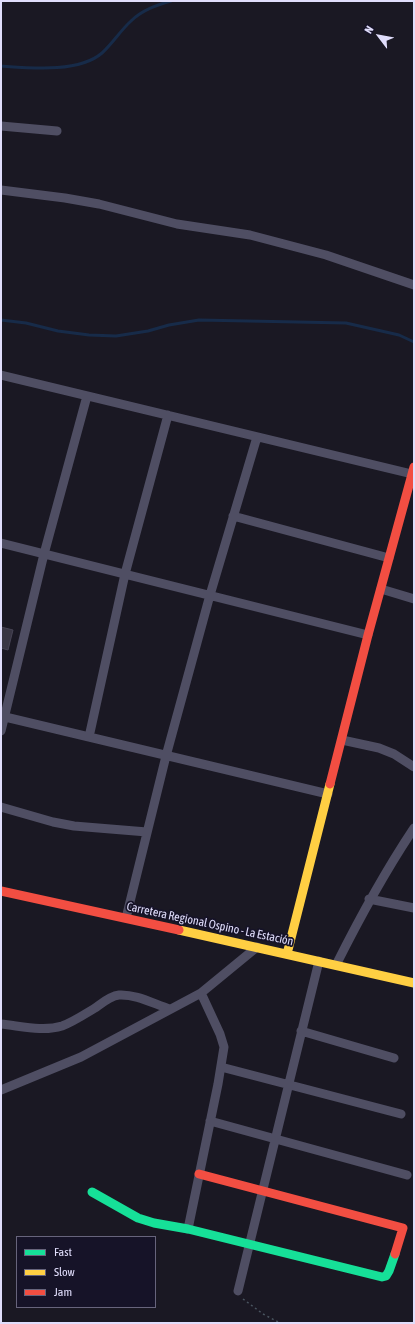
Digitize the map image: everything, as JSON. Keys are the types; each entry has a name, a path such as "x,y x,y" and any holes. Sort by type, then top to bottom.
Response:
{"street":[{"path":"1,126 57,131"},
{"path":"1,190 99,204 177,224 250,235 326,255 414,285"},
{"path":"1,375 257,437 413,470 368,635 288,954"},
{"path":"1,730 44,554 87,396"},
{"path":"89,737 125,574 168,415"},
{"path":"126,918 166,756 210,595 257,437"},
{"path":"234,516 389,558"},
{"path":"1,543 368,635"},
{"path":"380,589 414,599"},
{"path":"3,717 328,794"},
{"path":"342,740 379,748 394,754 414,767"},
{"path":"1,807 53,822 74,826 147,832"},
{"path":"336,965 381,878 414,828"},
{"name":"Carretera Regional Ospino - La Estación","path":"1,890 414,983"},
{"path":"370,899 414,908"},
{"path":"1,1090 81,1057 201,993 257,947"},
{"path":"238,1291 274,1139 319,961"},
{"path":"188,1229 224,1047 201,993"},
{"path":"1,1024 47,1029 64,1025 94,1009 107,999 117,995 126,995 138,998 170,1009"},
{"path":"301,1031 394,1058"},
{"path":"221,1067 401,1114"},
{"path":"210,1121 407,1175"},
{"path":"92,1192 119,1208 147,1221 188,1229 382,1277 386,1276 389,1271 403,1228 199,1174"}],"path":[{"path":"238,1291 252,1307 280,1323"}],"building":[{"path":"1,627 13,630 8,650 1,648"}],"waterway":[{"path":"1,66 54,68 81,64 102,53 135,17 150,8 171,1"},
{"path":"1,320 26,323 58,331 89,335 116,336 199,320 346,323 399,335 414,342"}],"traffic: fast":[{"path":"92,1192 138,1218 154,1223 188,1229 382,1277 386,1276 389,1271 395,1254"}],"traffic: slow":[{"path":"287,954 330,784"},
{"path":"179,930 414,983"}],"traffic: jam":[{"path":"330,784 368,635 414,467"},
{"path":"1,891 179,930"},
{"path":"199,1174 403,1228 395,1254"}]}
